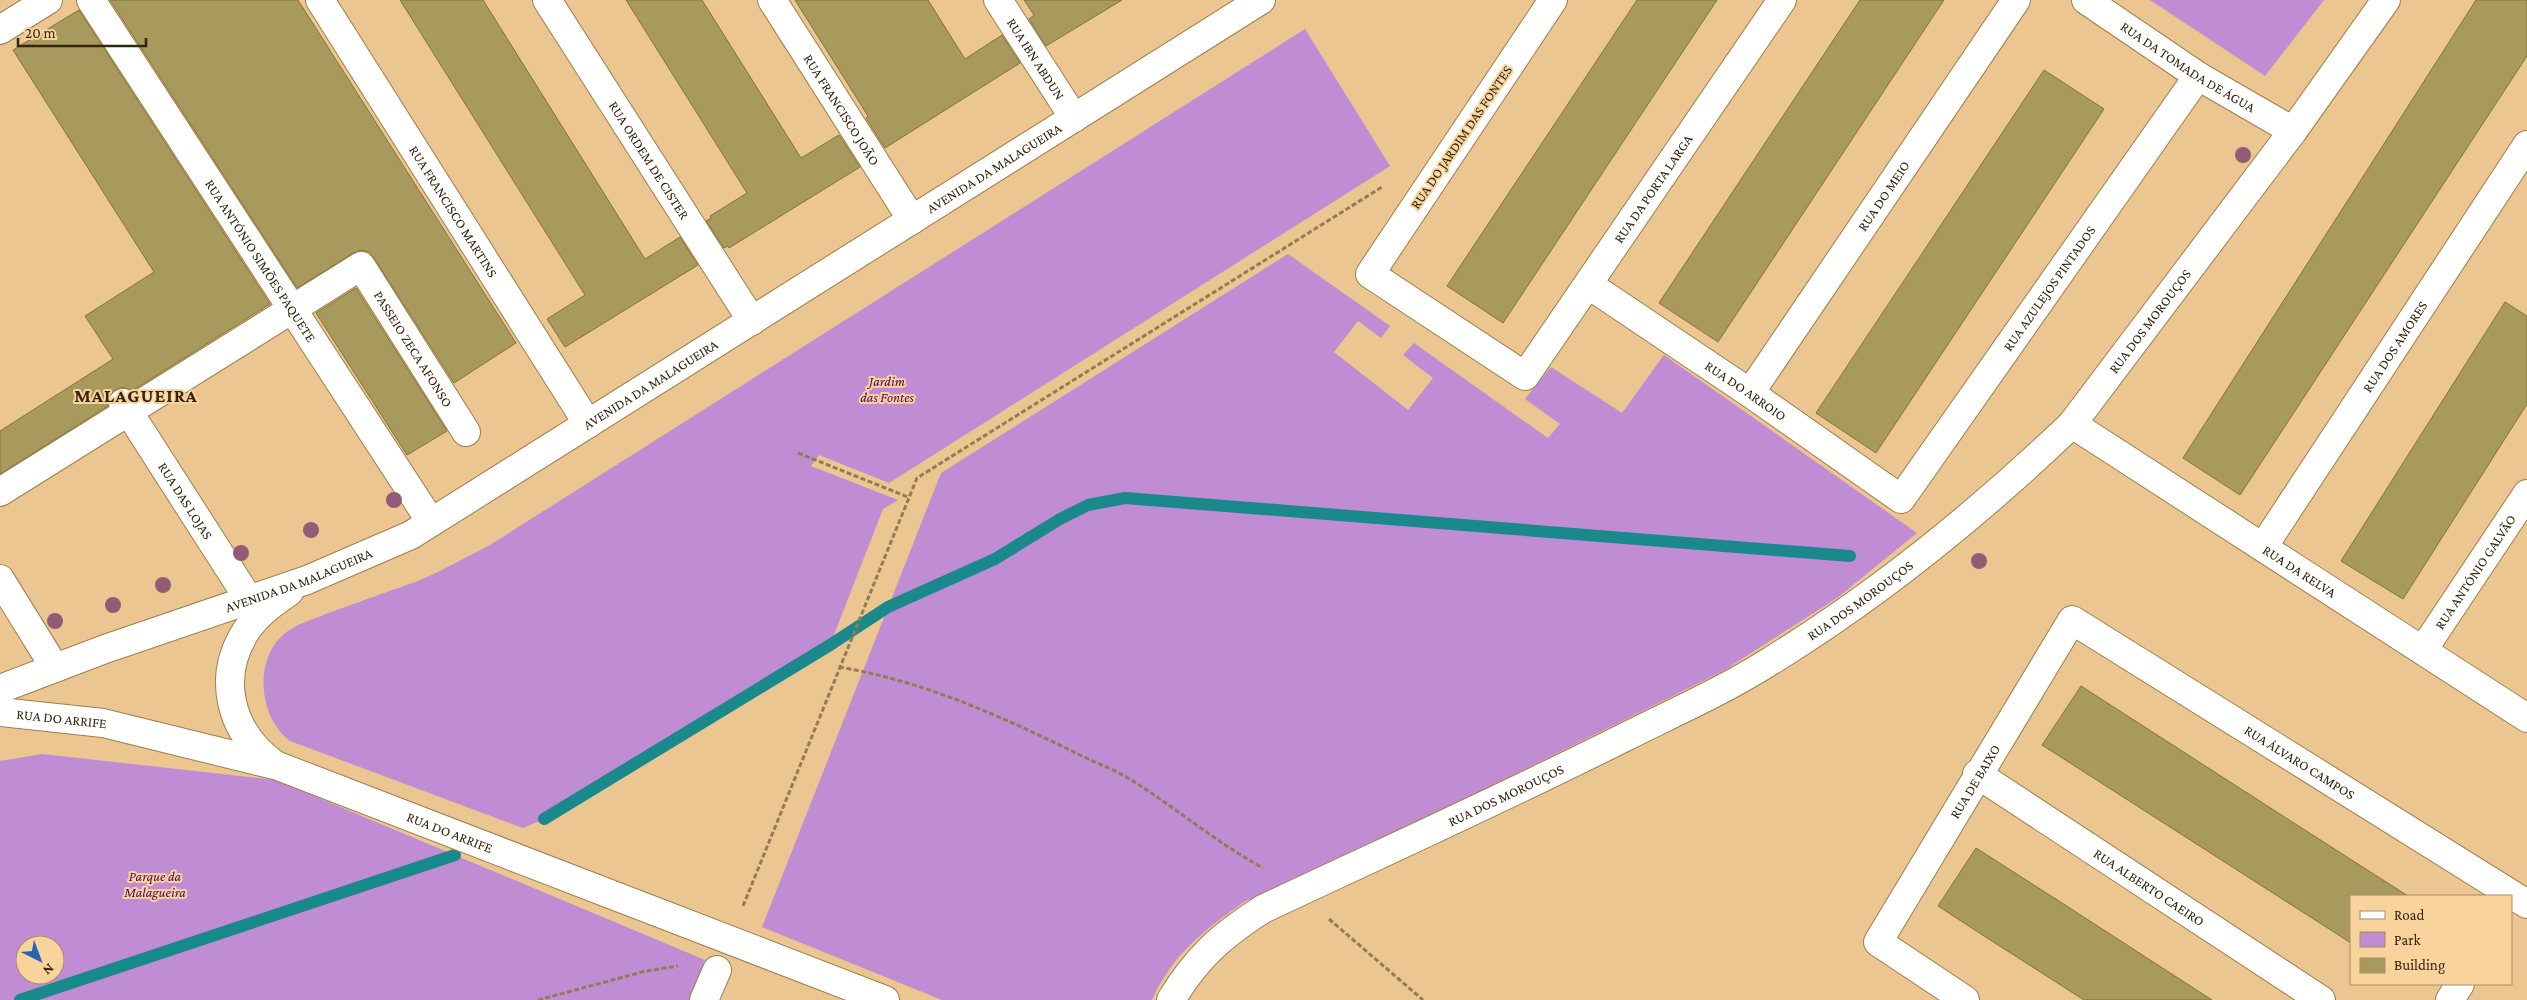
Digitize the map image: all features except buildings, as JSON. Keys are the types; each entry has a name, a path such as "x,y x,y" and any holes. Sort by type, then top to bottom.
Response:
{"street":[{"path":"0,30 48,0"},
{"name":"RUA ANTÓNIO SIMÕES PAQUETE","path":"91,0 431,522"},
{"name":"RUA FRANCISCO MARTINS","path":"320,0 588,424"},
{"name":"RUA ORDEM DE CISTER","path":"547,0 752,321"},
{"name":"RUA FRANCISCO JOÃO","path":"772,0 912,220"},
{"name":"RUA IBN ABDUN","path":"998,0 1074,118"},
{"name":"AVENIDA DA MALAGUEIRA","path":"0,689 248,598 307,580 411,535 1074,118 1230,8 1261,0"},
{"name":"RUA DO JARDIM DAS FONTES","path":"1526,376 1370,274 1553,0"},
{"name":"RUA DA PORTA LARGA","path":"1526,376 1782,0"},
{"name":"RUA DO MEIO","path":"1750,393 2016,0"},
{"name":"RUA DA TOMADA DE ÁGUA","path":"2086,0 2198,76 2293,131"},
{"name":"RUA DOS MOROUÇOS","path":"1171,1000 1184,979 1225,934 1263,909 1520,790 1766,664 1829,624 1917,558 2033,461 2072,424 2293,131 2386,0"},
{"name":"RUA AZULEJOS PINTADOS","path":"1901,499 2198,76"},
{"name":"RUA DOS AMORES","path":"2262,546 2527,145"},
{"name":"PASSEIO ZECA AFONSO","path":"292,309 361,266 466,432"},
{"name":"RUA DO ARROIO","path":"1589,285 1750,393 1901,499"},
{"path":"0,492 125,408 292,309"},
{"name":"RUA DAS LOJAS","path":"125,408 248,598"},
{"name":"RUA DA RELVA","path":"2072,424 2527,718"},
{"name":"RUA ANTÓNIO GALVÃO","path":"2423,650 2527,494"},
{"path":"0,578 54,668"},
{"path":"278,766 259,753 247,737 236,715 228,682 234,660 246,631 265,609 307,580"},
{"name":"RUA DE BAIXO","path":"1965,1000 1878,942 1977,774 2072,620"},
{"name":"RUA ÁLVARO CAMPOS","path":"2072,620 2508,895"},
{"name":"RUA DO ARRIFE","path":"0,712 103,723 278,766 885,1000"},
{"name":"RUA ALBERTO CAEIRO","path":"1977,774 2321,1000"},
{"path":"704,1000 717,970"},
{"path":"2450,1000 2459,985"}],"path":[{"path":"741,911 917,478 1388,183"},
{"path":"798,453 908,497"},
{"path":"839,668 900,680 939,693 1040,735 1125,776 1191,820 1229,850 1264,869 1299,892 1423,1000"},
{"path":"538,1000 646,971 674,966 717,970"}],"green space":[{"path":"2150,0 2324,0 2265,76"},
{"name":"Jardim das Fontes","path":"1305,29 1390,166 889,483 819,455 811,466 898,500 883,509 830,645 544,819 523,828 290,741 280,731 266,704 264,673 274,645 284,634 299,625 326,614 425,578 490,545"},
{"path":"1288,254 1390,326 1381,338 1358,321 1334,352 1408,410 1433,378 1403,355 1414,343 1548,438 1560,424 1525,399 1551,367 1622,413 1664,355 1917,533 1837,598 1723,671 1501,781 1244,902 1190,945 1169,970 1152,1000 942,1000 762,927 941,473"},
{"name":"Parque da Malagueira","path":"42,754 276,780 705,960 689,1000 0,1000 0,761"}],"waterway":[{"path":"544,819 830,645 888,607 995,559 1060,519 1088,505 1125,498 1850,556"},
{"path":"20,1000 455,855"}],"district":[{"name":"MALAGUEIRA","path":"136,395"}]}
